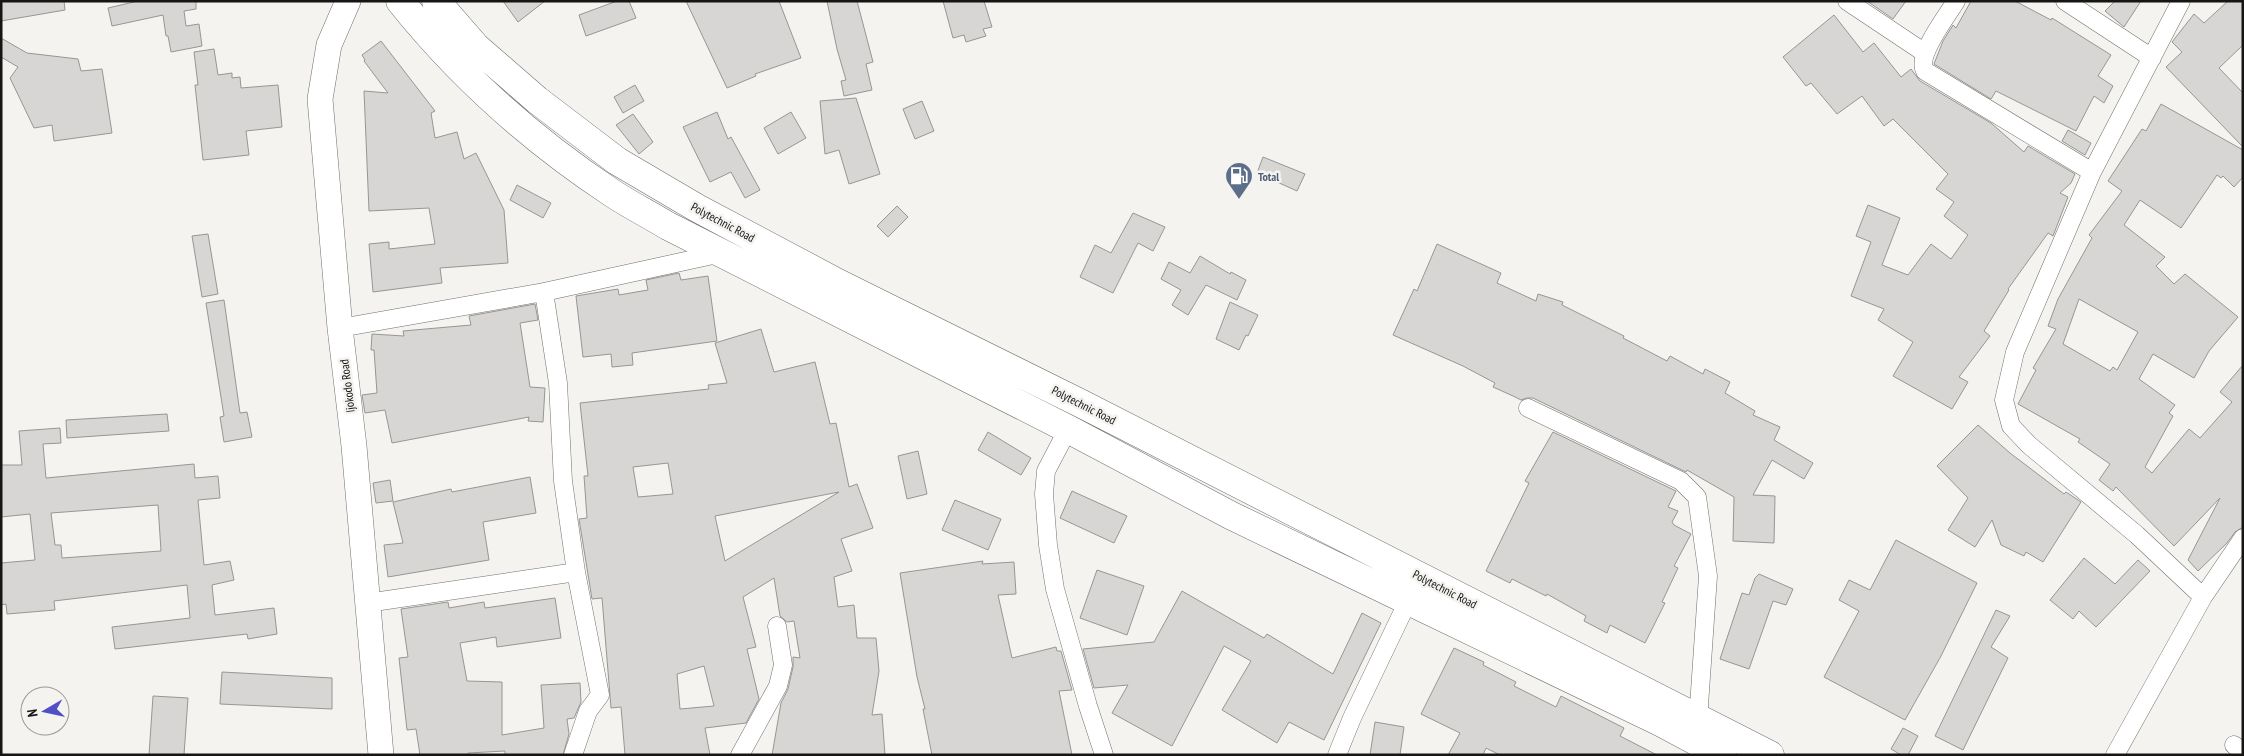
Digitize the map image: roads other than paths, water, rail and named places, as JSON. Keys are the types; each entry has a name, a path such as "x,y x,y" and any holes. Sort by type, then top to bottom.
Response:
{"main road":[{"name":"Ijokodo Road","path":"367,1 344,11 329,45 320,99 340,328 354,446 381,755"},
{"path":"400,1 455,63 506,113 579,171 614,195 668,226 1068,429 1232,516 1722,755"},
{"name":"Polytechnic Road","path":"436,1 476,47 537,100 617,161 696,208 838,283 1089,408 1698,720 1770,755"}],"street":[{"path":"1847,1 1925,53"},
{"path":"1956,1 1925,53 1923,67 1925,70 2092,172"},
{"path":"2065,1 2152,58"},
{"path":"2181,1 2092,172 2015,352 2004,400 2010,426 2029,445 2137,535 2203,597"},
{"path":"340,328 544,292 724,253"},
{"path":"544,292 558,383 563,481 576,572 600,695 588,711 574,755"},
{"path":"1528,408 1681,481 1697,497 1708,576 1698,720"},
{"path":"1068,429 1046,471 1044,494 1048,545 1055,589 1104,755"},
{"path":"2115,755 2203,597 2243,538"},
{"path":"367,603 576,572"},
{"path":"1337,755 1352,718 1408,601"},
{"path":"740,755 778,686 783,665 777,626"}],"place":[{"name":"Total","path":"1239,200"}]}
